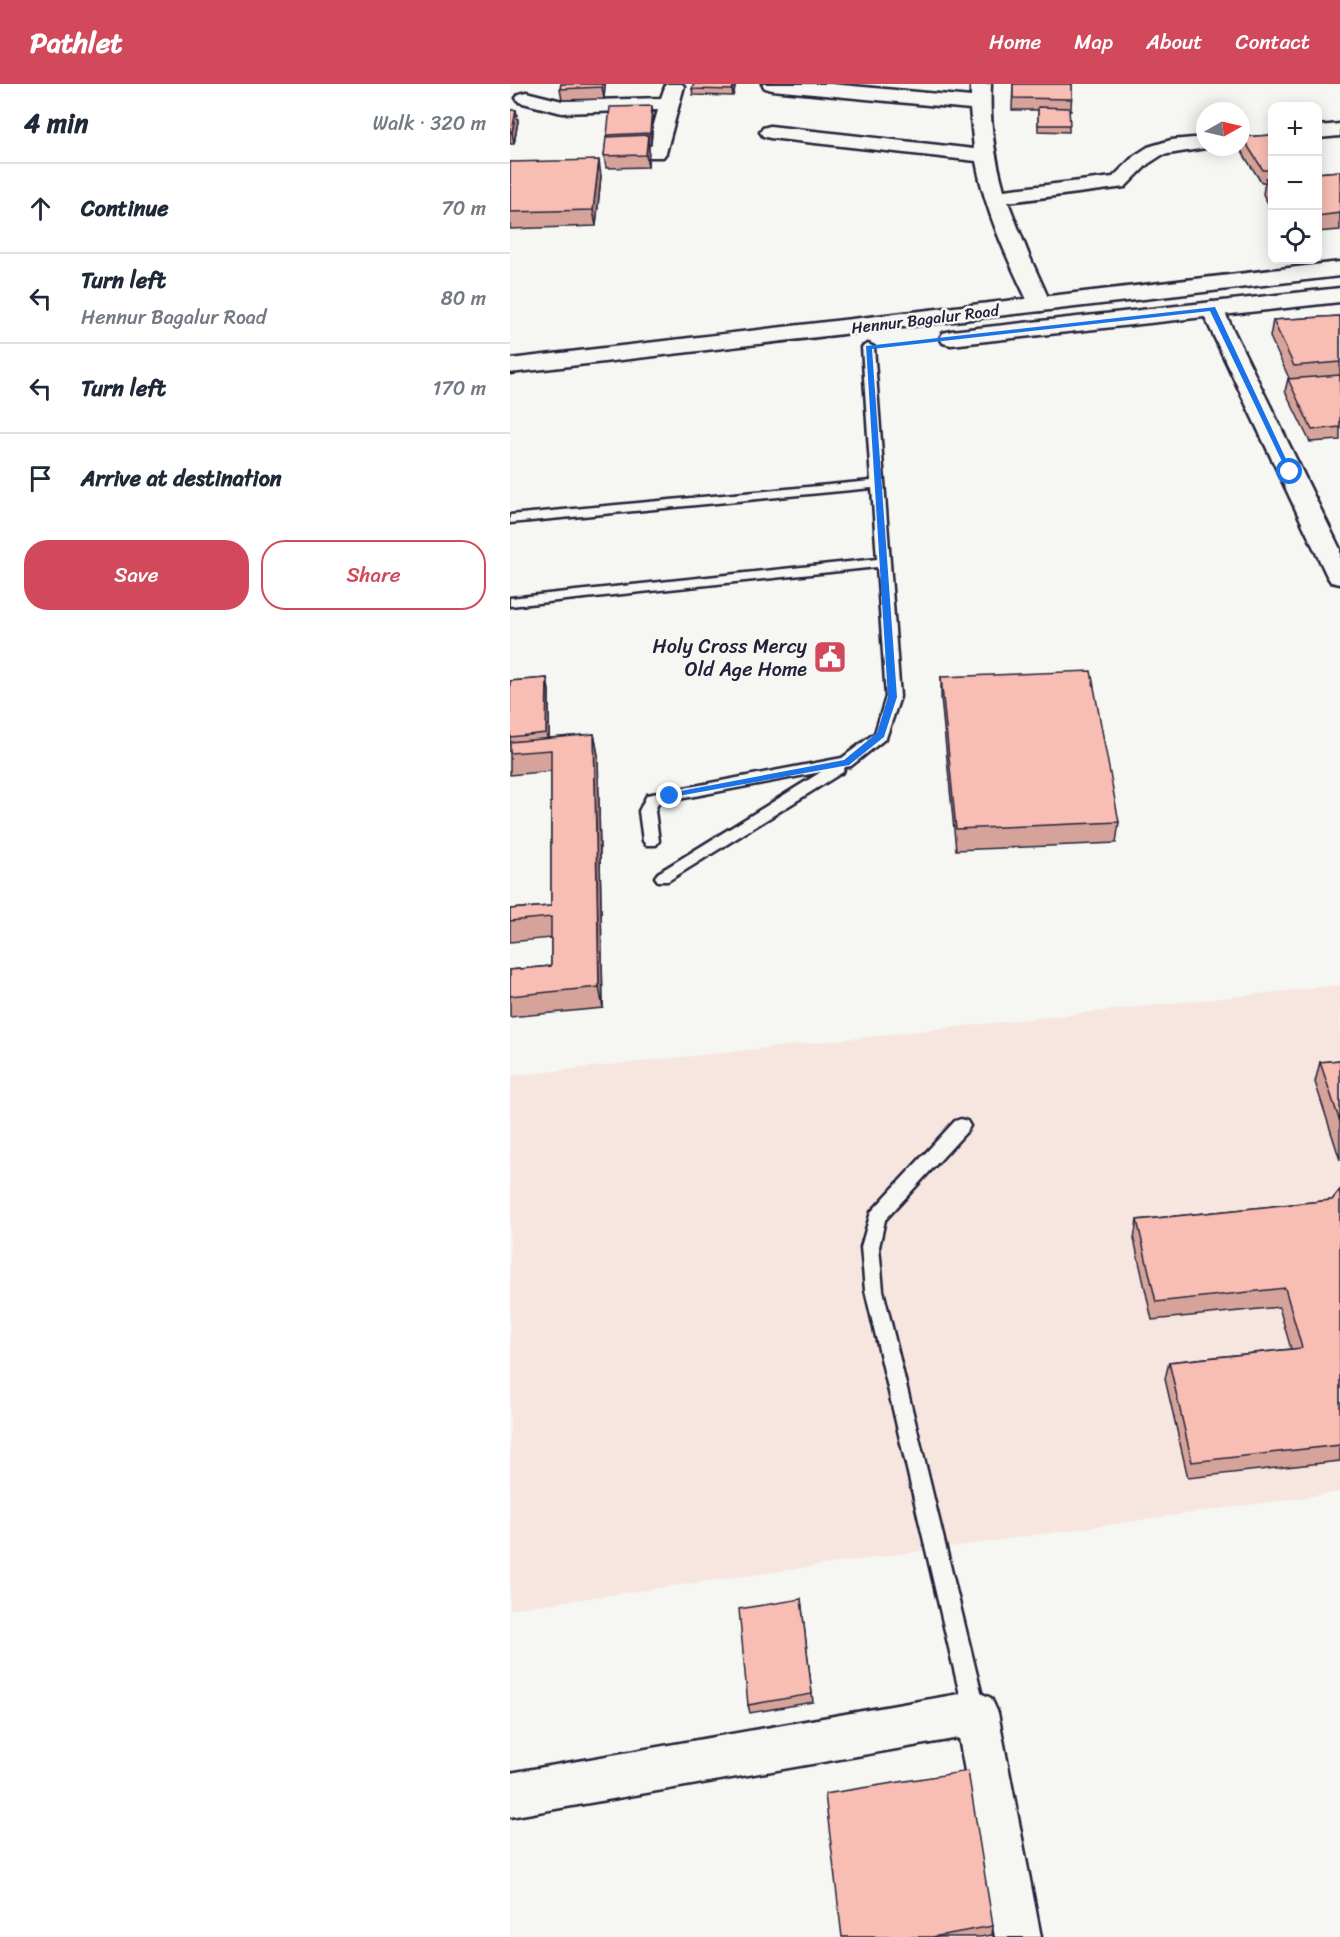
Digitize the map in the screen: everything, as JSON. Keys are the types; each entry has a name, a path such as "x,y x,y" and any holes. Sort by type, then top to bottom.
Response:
{"street":[{"path":"656,153 675,84"},
{"path":"772,84 980,94 986,156 996,197 1010,243 1040,304"},
{"path":"521,97 562,107 668,104"},
{"path":"1322,132 1340,130"},
{"path":"770,132 986,156"},
{"path":"996,197 1118,183 1126,179 1140,160 1150,153 1170,146 1196,144"},
{"name":"Hennur Bagalur Road","path":"510,366 1340,269"},
{"name":"Hennur Bagalur Road","path":"925,341 1340,295"},
{"path":"1212,309 1340,576"},
{"path":"510,1795 976,1713 1018,1937"}],"lane":[{"path":"663,877 846,762 881,735 892,697 868,347"},
{"path":"510,519 878,484"},
{"path":"510,602 883,562"},
{"path":"651,841 647,811 652,799 846,762"},
{"path":"961,1126 877,1217 870,1247 874,1290 976,1713"}],"shaded area":[{"path":"1340,985 1340,1492 510,1609 510,1076"}],"building":[{"path":"561,84 602,84 602,87 560,89"},
{"path":"694,84 734,84 732,90 692,89"},
{"path":"1013,84 1072,84 1072,99 1013,98"},
{"path":"652,106 650,133 607,135 610,107"},
{"path":"1038,107 1069,108 1070,125 1038,125"},
{"path":"510,110 516,110 512,132 510,132"},
{"path":"648,135 646,155 604,156 606,137"},
{"path":"1268,135 1268,170 1263,170 1250,150 1250,136"},
{"path":"599,160 593,210 510,212 510,162"},
{"path":"1340,171 1340,213 1322,215 1322,173"},
{"path":"1340,316 1340,362 1294,366 1273,320"},
{"path":"1340,375 1340,427 1312,430 1288,379"},
{"path":"1091,671 1119,822 956,829 941,677"},
{"path":"547,678 546,733 510,737 510,681"},
{"path":"594,734 599,987 510,996 510,970 551,966 551,917 510,921 510,909 551,906 551,750 510,753 510,742"},
{"path":"1340,1060 1340,1122 1320,1062"},
{"path":"1340,1190 1340,1445 1192,1462 1169,1362 1302,1348 1285,1288 1156,1302 1137,1220 1332,1200"},
{"path":"801,1599 812,1694 748,1705 739,1609"},
{"path":"968,1771 993,1926 932,1937 842,1937 825,1794"}],"place":[{"name":"Holy Cross Mercy Old Age Home","path":"830,657"}],"route":[{"path":"670,796 846,762 881,735 892,697 868,347 1212,309 1290,472"}]}
